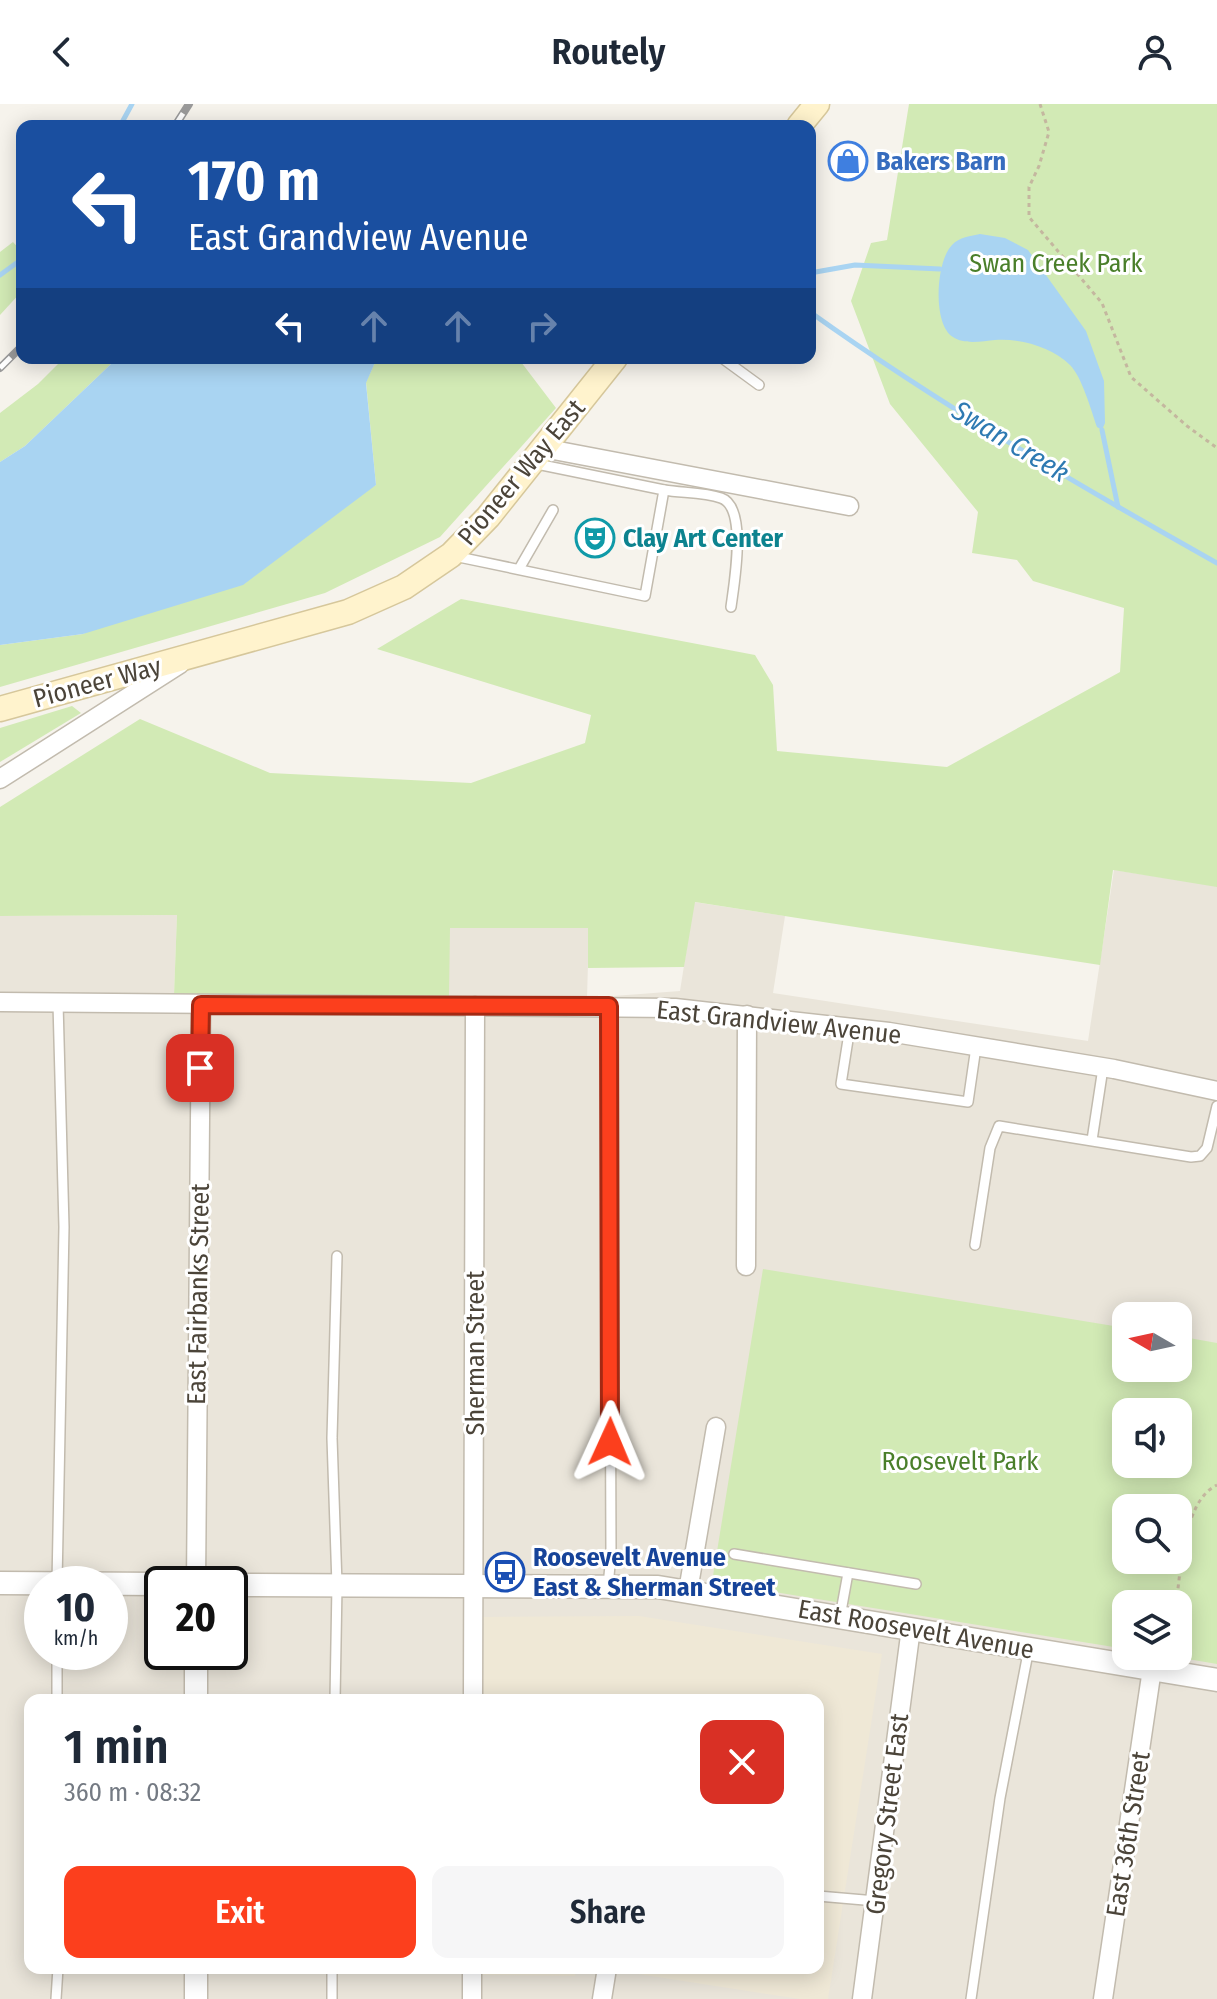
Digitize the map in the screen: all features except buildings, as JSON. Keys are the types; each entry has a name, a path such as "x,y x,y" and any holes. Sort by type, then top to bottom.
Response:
{"main road":[{"path":"804,120 817,104"},
{"name":"Pioneer Way East","path":"194,655 348,612 404,587 451,555 488,517 610,364"},
{"name":"Pioneer Way","path":"0,709 194,655"}],"street":[{"path":"537,456 849,506"},
{"path":"0,779 194,655"},
{"name":"East Grandview Avenue","path":"0,1002 675,1008 850,1027 1103,1068 1217,1091"},
{"name":"East Fairbanks Street","path":"196,1566 201,1005"},
{"name":"Sherman Street","path":"473,1694 475,1006"},
{"path":"746,1266 747,1015"},
{"path":"688,1591 716,1427"},
{"path":"0,1583 24,1583"},
{"name":"East Roosevelt Avenue","path":"248,1585 658,1587 1112,1662"},
{"name":"Gregory Street East","path":"862,1999 911,1628"},
{"path":"196,1670 196,1694"},
{"name":"East 36th Street","path":"1103,1999 1152,1670"},
{"name":"East Roosevelt Avenue","path":"1158,1670 1217,1680"},
{"path":"196,1974 196,1999"},
{"path":"472,1974 472,1999"},
{"path":"602,1999 606,1974"}],"lane":[{"path":"730,364 759,385"},
{"path":"537,456 664,490 723,498 733,508 737,525 731,607"},
{"path":"451,555 645,596 664,490"},
{"path":"519,569 553,510"},
{"path":"57,1566 64,1227 58,1003"},
{"path":"608,1586 611,1555 609,1006"},
{"path":"850,1027 841,1084 968,1102 976,1047"},
{"path":"1092,1140 1103,1068"},
{"path":"975,1245 990,1148 999,1126 1200,1156 1207,1148 1217,1106"},
{"path":"335,1694 337,1585 332,1438 337,1256"},
{"path":"734,1554 916,1584"},
{"path":"840,1617 848,1573"},
{"path":"971,1999 1000,1798 1029,1648"},
{"path":"57,1670 57,1694"},
{"path":"824,1897 876,1901"},
{"path":"56,1999 58,1974"},
{"path":"332,1974 332,1999"}],"path":[{"path":"1040,104 1049,132 1029,187 1029,217 1102,303 1131,377 1217,448"},
{"path":"1178,1590 1190,1523 1199,1500 1217,1485"}],"shaded area":[{"path":"1114,870 1217,886 1217,1999 0,1999 0,916 177,915 174,995 449,996 449,928 589,928 587,998 680,991 694,902 785,916 773,993 1088,1041"},
{"path":"639,1616 882,1654 828,1999 800,1999 638,1974 824,1974 824,1694 483,1694 483,1617"},
{"path":"482,1974 575,1974 575,1976"}],"green space":[{"name":"Swan Creek Park","path":"909,104 1217,104 1217,887 1113,870 1100,965 695,902 684,967 588,968 588,928 450,928 449,996 174,995 177,915 0,916 0,807 140,719 270,773 471,783 585,743 591,715 377,649 461,599 755,655 773,685 777,751 947,767 1120,672 1124,608 1033,581 1017,560 972,553 978,512 890,404 851,301 871,243 887,240"},
{"path":"13,242 16,245 16,298 0,315 0,252"},
{"path":"58,364 111,364 25,446 0,462 0,413"},
{"path":"374,364 523,364 556,408 440,537 325,593 0,687 0,645 83,634 376,485 366,382"},
{"path":"72,706 81,713 0,762 0,728"},
{"name":"Roosevelt Park","path":"763,1269 1112,1326 1112,1382 1192,1382 1192,1339 1217,1343 1217,1664 1192,1660 1192,1590 1112,1590 1112,1647 712,1582"}],"water":[{"path":"980,234 1005,238 1028,250 1086,331 1104,381 1105,423 1102,430 1097,427 1074,370 1054,353 1015,341 963,341 946,330 939,306 942,264 955,242"},
{"path":"111,364 374,364 366,383 376,485 243,585 83,634 0,645 0,462 25,446"}],"waterway":[{"path":"123,120 132,104"},
{"path":"0,275 16,263"},
{"path":"816,272 855,265 940,269"},
{"name":"Swan Creek","path":"816,316 1010,443 1217,563"},
{"path":"1102,430 1118,507"}],"railway":[{"path":"179,120 189,104"},
{"path":"0,368 16,352"}],"place":[{"name":"Bakers Barn","path":"848,161"},
{"name":"Clay Art Center","path":"595,538"},
{"name":"Roosevelt Avenue East & Sherman Street","path":"505,1572"}],"route":[{"path":"200,1068 201,1005 609,1006 610,1442"}]}
